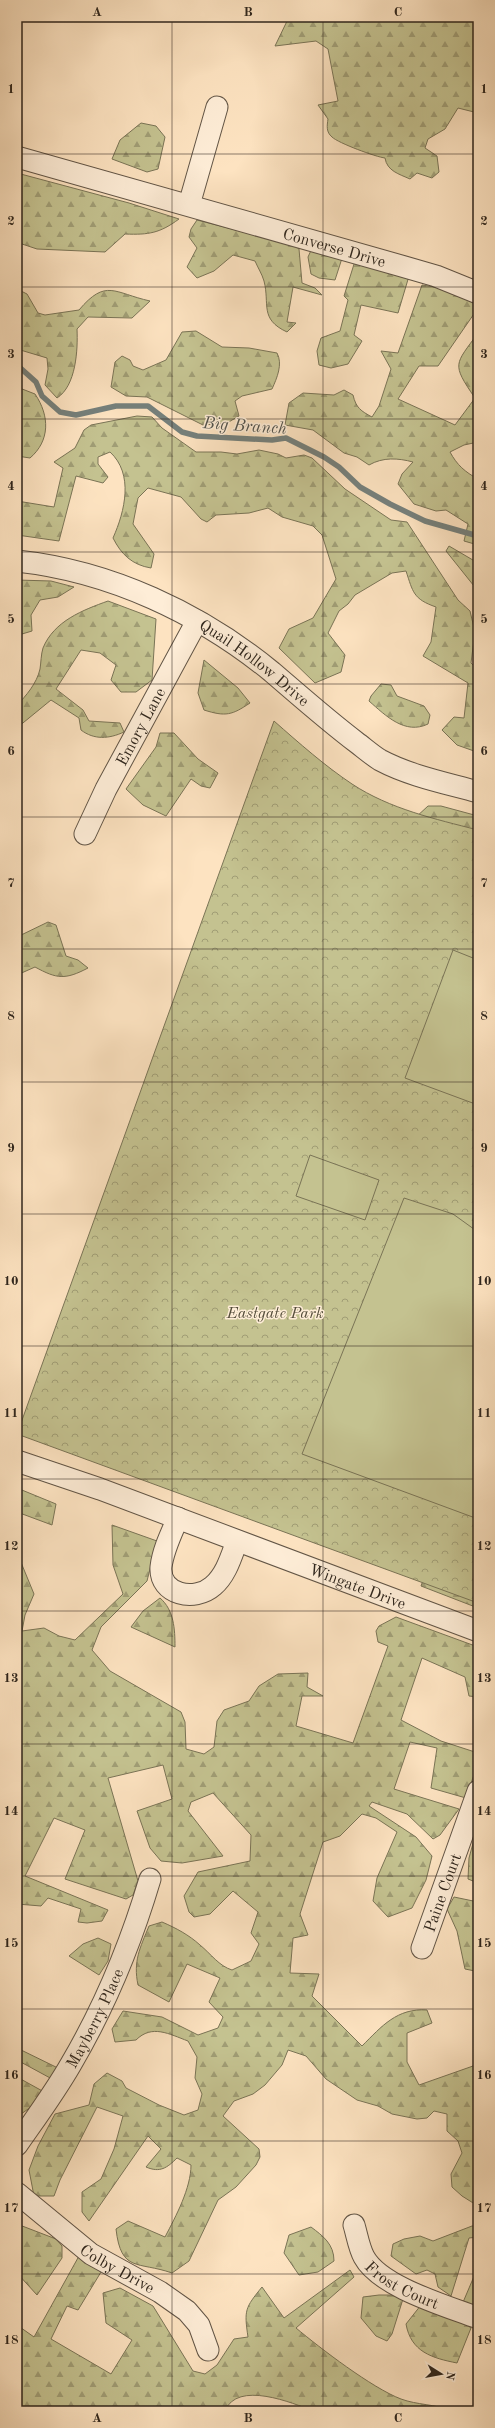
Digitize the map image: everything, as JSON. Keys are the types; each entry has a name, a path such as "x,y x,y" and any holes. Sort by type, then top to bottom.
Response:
{"street":[{"path":"189,205 217,107"},
{"name":"Converse Drive","path":"17,157 436,276 478,293"},
{"name":"Quail Hollow Drive","path":"17,561 62,568 92,576 137,592 197,621 271,671 343,732 380,760 417,775 478,792"},
{"name":"Emory Lane","path":"85,834 106,789 197,621"},
{"name":"Wingate Drive","path":"17,1461 100,1488 478,1631"},
{"path":"178,1518 164,1554 161,1569 164,1582 175,1592 190,1595 203,1594 214,1585 224,1572 237,1541"},
{"name":"Paine Court","path":"422,1948 478,1791"},
{"name":"Mayberry Place","path":"17,2145 70,2066 91,2029 138,1920 150,1879"},
{"name":"Colby Drive","path":"17,2193 91,2254 160,2292 188,2311 199,2325 208,2350"},
{"name":"Frost Court","path":"354,2225 364,2257 375,2273 394,2284 478,2318"}],"green space":[{"path":"289,17 478,17 478,113 458,108 445,129 428,139 425,148 437,156 439,172 432,178 417,173 410,179 391,169 385,158 349,146 336,140 330,135 327,129 328,119 318,105 338,101 328,49 316,41 275,46"},
{"path":"141,123 156,126 165,137 158,169 147,172 112,159 120,140"},
{"path":"17,173 129,203 179,219 154,232 125,234 105,252 37,249 22,244 17,235"},
{"path":"197,220 294,245 299,249 302,283 315,288 322,295 293,287 287,322 296,323 287,332 278,327 272,322 269,316 264,281 255,261 233,255 214,271 197,278 187,267 197,248 189,237 191,229"},
{"path":"313,246 344,252 335,280 319,278 311,274 308,257"},
{"path":"355,261 409,276 398,313 361,305 354,335 362,341 348,364 331,368 319,365 317,351 321,338 340,331 348,300 344,296"},
{"path":"422,285 467,292 478,298 478,308 438,366 419,366 398,399 455,425 475,398 462,378 459,370 459,364 464,352 478,333 478,442 464,445 450,452 462,468 478,479 478,545 464,541 468,524 446,510 436,511 414,504 398,484 402,474 413,462 385,459 369,465 357,457 344,453 313,430 285,425 289,403 303,393 334,395 344,390 353,395 360,409 372,417 379,406 391,369 381,351 398,353"},
{"path":"17,289 27,294 38,313 45,315 79,310 96,294 111,290 150,301 132,318 88,317 77,329 76,357 72,376 68,385 57,398 45,385 48,369 47,358 17,349"},
{"path":"196,331 222,347 249,348 277,353 279,357 279,366 272,389 242,396 235,401 239,416 227,423 203,425 147,397 126,396 111,387 115,362 122,356 130,360 133,366 143,370 166,360 182,332"},
{"path":"17,387 35,394 40,402 45,419 46,428 41,444 30,458 17,456"},
{"path":"137,416 152,417 162,428 196,452 221,452 237,454 259,450 278,454 286,458 304,455 312,458 345,489 391,520 407,522 458,600 470,611 475,632 471,663 478,670 478,744 474,751 457,745 442,730 454,717 464,718 468,683 423,656 431,642 436,607 418,598 410,584 406,571 392,573 355,595 348,604 339,611 328,633 345,655 341,672 315,683 279,648 289,629 313,618 336,579 322,535 313,526 282,517 268,508 249,513 216,515 207,522 201,519 181,497 148,488 138,498 133,524 154,554 151,568 144,567 128,558 113,538 124,505 125,482 118,461 110,452 98,457 98,464 108,477 103,483 76,476 59,541 17,535 17,501 54,507 63,468 54,462 75,448 84,430 91,425"},
{"path":"449,546 478,563 478,591 446,551"},
{"path":"17,580 51,581 74,587 58,597 40,600 31,615 32,631 22,634 17,628"},
{"path":"108,601 156,619 152,680 136,692 121,692 111,680 116,665 100,653 81,650 56,689 83,710 89,721 120,723 124,732 107,737 91,736 81,730 79,718 51,700 18,727 17,735 17,705 34,684 39,674 43,648 48,639 54,631 70,618 89,608"},
{"path":"204,660 238,688 250,703 228,714 218,714 204,710 198,693"},
{"path":"381,684 391,685 397,696 424,706 430,715 428,724 420,727 404,726 389,718 369,701 371,696"},
{"name":"Eastgate Park","path":"274,721 332,770 367,793 397,807 478,830 478,1603 17,1434"},
{"path":"160,733 174,733 198,759 218,773 210,788 201,786 191,779 166,816 143,805 126,789 156,747"},
{"path":"428,806 441,806 478,816 478,887 415,818"},
{"path":"48,922 56,925 66,956 78,960 88,968 73,975 55,976 35,967 17,975 17,937"},
{"path":"453,950 478,960 478,1105 405,1078"},
{"path":"310,1155 379,1180 365,1220 296,1196"},
{"path":"404,1198 453,1214 478,1232 478,1519 302,1454"},
{"path":"17,1488 56,1504 52,1525 17,1512"},
{"path":"112,1525 157,1541 147,1581 101,1627 92,1650 110,1671 181,1712 185,1722 186,1749 204,1754 214,1747 217,1721 224,1710 249,1701 259,1686 278,1674 308,1673 307,1687 323,1696 302,1696 296,1726 353,1743 388,1646 378,1642 376,1631 379,1626 396,1617 478,1647 478,1697 469,1696 465,1677 422,1658 401,1720 441,1741 478,1753 478,1763 466,1798 431,1788 437,1748 410,1742 394,1789 459,1809 440,1835 433,1839 407,1814 372,1802 369,1806 416,1837 432,1856 426,1880 412,1908 388,1917 373,1901 377,1878 397,1832 376,1818 362,1814 340,1836 323,1842 300,1914 308,1935 293,1938 290,1973 319,1974 312,1996 362,2046 383,2025 399,2015 416,2010 427,2010 432,2023 407,2033 407,2062 419,2085 473,2066 478,2057 478,2206 462,2196 452,2187 451,2174 462,2153 458,2141 447,2131 447,2114 434,2111 427,2118 417,2119 392,2114 378,2106 357,2100 326,2079 306,2056 288,2050 282,2065 265,2085 253,2094 234,2101 223,2116 259,2149 260,2157 256,2165 236,2187 218,2200 189,2261 172,2273 133,2263 127,2259 122,2253 118,2243 116,2229 128,2221 165,2237 186,2192 191,2165 177,2158 163,2168 155,2170 146,2167 161,2149 148,2136 89,2221 82,2212 82,2192 101,2179 114,2149 123,2116 97,2107 60,2180 54,2196 34,2196 29,2170 38,2146 55,2114 89,2105 94,2084 107,2073 122,2081 126,2088 159,2105 184,2115 198,2110 202,2094 195,2078 197,2057 188,2041 167,2033 154,2031 142,2035 136,2040 115,2042 112,2029 123,2011 162,2017 198,2035 218,2028 223,2017 209,2002 220,1978 187,1964 169,2002 138,1985 136,1969 138,1955 149,1926 162,1922 177,1929 196,1941 219,1963 232,1970 251,1961 259,1944 251,1933 258,1912 233,1891 210,1914 194,1917 189,1912 184,1896 198,1872 250,1861 251,1835 213,1793 191,1802 188,1811 223,1856 182,1863 161,1861 150,1848 137,1811 172,1799 163,1765 108,1778 138,1881 133,1895 126,1899 65,1879 85,1830 54,1818 25,1876 108,1910 102,1921 87,1923 78,1922 81,1909 48,1898 41,1906 17,1904 17,1558 20,1560 34,1594 25,1615 22,1631 44,1628 59,1636 75,1640 123,1594 113,1565"},
{"path":"426,1572 478,1581 478,1608 421,1586"},
{"path":"160,1598 168,1608 173,1620 175,1647 131,1627 143,1611"},
{"path":"478,1835 478,1883 468,1879 469,1858 475,1836"},
{"path":"454,1897 478,1902 478,1969 475,1971 465,1969 457,1931 447,1909"},
{"path":"98,1938 111,1944 108,1961 99,1975 69,1956 83,1944"},
{"path":"17,2048 62,2070 52,2079 17,2060"},
{"path":"17,2077 46,2093 42,2099 17,2117"},
{"path":"17,2224 56,2239 62,2246 62,2258 37,2295 17,2273"},
{"path":"472,2226 478,2226 478,2237 469,2238 451,2296 438,2287 435,2274 427,2270 416,2274 391,2256 393,2244 404,2239 420,2236 433,2241"},
{"path":"311,2227 324,2237 330,2245 334,2255 334,2261 318,2272 299,2275 284,2253 289,2235"},
{"path":"79,2256 97,2266 101,2272 78,2310 67,2306 51,2339 111,2374 132,2340 106,2323 103,2293 120,2288 153,2306 193,2371 205,2374 217,2365 234,2339 248,2337 246,2321 247,2310 252,2300 262,2287 284,2318 350,2270 354,2277 296,2328 361,2377 389,2394 407,2401 452,2411 313,2411 280,2399 253,2395 241,2397 231,2402 225,2411 17,2411 17,2325 34,2337"},
{"path":"475,2274 478,2274 478,2312 461,2307"},
{"path":"391,2295 403,2299 392,2334 387,2341 376,2336 361,2318 363,2297"},
{"path":"421,2305 452,2314 471,2328 457,2363 431,2356 418,2347 413,2341 406,2324"}],"waterway":[{"name":"Big Branch","path":"17,365 36,382 42,396 60,412 76,415 116,406 148,406 182,432 197,436 272,440 286,438 324,457 339,467 360,487 390,504 425,521 478,536"}]}
